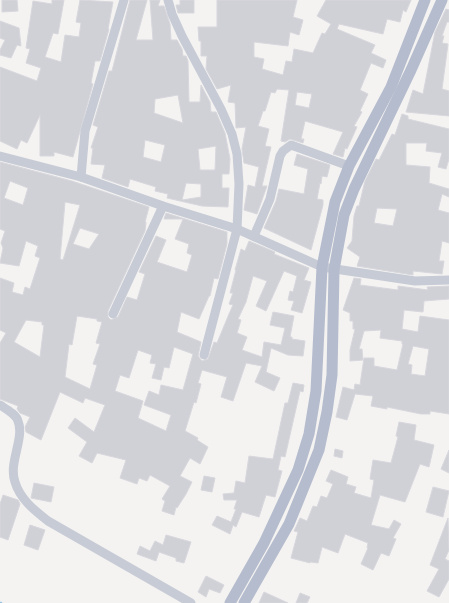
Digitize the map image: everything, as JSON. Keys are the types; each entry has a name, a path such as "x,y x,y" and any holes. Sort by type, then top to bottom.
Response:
{"main road":[{"path":"230,603 270,529 298,470 308,434 316,391 322,267 335,202 349,166 391,87 425,0"},
{"path":"244,603 289,524 319,450 327,412 332,375 334,270 344,215 351,195 411,70 442,0"}],"street":[{"path":"82,177 85,131 124,0"},
{"path":"168,0 172,14 182,36 221,109 232,134 237,154 239,184 237,229 204,355"},
{"path":"254,236 270,199 280,156 283,151 291,145 349,166"},
{"path":"0,156 82,177 163,206 237,229 322,267 415,281 449,280"},
{"path":"113,314 163,206"},
{"path":"0,405 12,413 18,421 19,431 14,462 14,480 22,496 33,509 48,521 191,603"}],"building":[{"path":"2,0 17,0 18,11 2,12"},
{"path":"52,0 64,0 58,34 53,33 45,57 61,62 65,35 79,37 81,23 76,22 80,0 113,2 109,29 100,61 95,61 91,83 93,84 73,157 54,152 54,156 40,156 40,115 27,143 21,140 17,149 0,141 0,67 37,81 41,68 26,63 30,49 26,48 33,1 52,4"},
{"path":"130,0 147,0 136,40 153,40 150,0 160,0 158,6 164,6 170,24 171,40 177,40 182,49 183,56 186,56 188,61 189,102 200,102 201,85 210,102 211,112 216,112 225,133 230,159 229,174 222,174 222,188 229,188 228,207 202,206 167,198 168,194 155,191 156,187 130,179 128,187 102,178 105,165 91,164 93,148 91,148 98,127 93,125 109,71 112,71","holes":["178,95 183,123 154,113 155,99","145,140 165,145 161,162 143,157","216,146 215,170 200,170 198,149","186,183 201,184 201,197 182,200"]},
{"path":"180,0 194,0 194,13 178,13 176,5 180,5"},
{"path":"217,0 297,0 293,17 303,20 299,35 290,32 288,46 254,42 254,57 264,59 262,69 283,75 286,61 292,62 294,49 313,53 322,33 325,34 331,24 317,16 326,0 411,0 406,12 403,10 400,22 387,19 383,34 339,24 337,29 375,45 371,53 386,60 383,68 371,63 360,90 368,94 360,111 362,112 354,126 357,127 347,149 345,148 343,157 333,154 343,132 305,121 301,139 304,139 303,143 290,139 285,142 281,141 289,90 277,89 275,93 271,92 258,126 269,129 265,146 271,147 262,186 267,186 257,214 244,210 248,185 255,187 259,167 244,163 242,149 246,127 236,128 235,103 228,102 231,85 217,89 206,69 207,56 201,56 201,41 199,41 198,27 217,27","holes":["297,92 312,94 309,108 295,105"]},
{"path":"446,9 449,10 449,22 447,22 442,36 444,36 442,43 448,44 442,89 449,91 449,116 406,112 413,90 423,94 435,32"},
{"path":"0,21 19,28 21,46 17,45 11,58 0,55 0,50 5,40 0,38"},
{"path":"402,114 408,116 408,119 449,129 449,159 446,169 438,167 442,153 426,151 427,143 406,143 406,165 430,167 429,183 449,189 449,197 442,194 438,210 449,213 449,243 442,241 439,261 444,261 442,274 413,271 413,275 357,266 360,257 347,248 352,241 354,216 357,206 359,206 365,181 376,159 379,160 392,134 395,135","holes":["377,208 397,209 393,226 374,223"]},
{"path":"297,154 330,165 327,177 322,176 321,184 320,183 317,199 323,200 323,205 311,250 264,228 276,201 279,189 304,194 308,169 294,165"},
{"path":"0,162 72,181 149,207 145,222 145,231 108,311 108,317 111,320 118,317 127,297 137,300 145,274 139,272 156,236 166,240 157,262 187,272 192,255 187,253 189,244 175,239 183,219 164,219 166,213 227,232 227,244 218,279 214,278 210,296 199,319 181,312 177,332 201,342 198,356 202,361 208,359 214,342 217,343 233,305 229,304 233,293 230,293 235,270 241,249 245,251 249,241 275,252 274,254 309,268 304,280 311,282 302,313 291,310 294,301 288,300 290,291 293,292 297,276 284,271 266,311 256,306 267,281 253,276 246,302 238,319 241,320 237,333 247,337 242,350 262,357 264,342 281,345 285,328 270,325 273,312 294,316 290,337 292,337 292,339 305,341 303,356 288,355 271,348 266,372 280,378 274,391 255,382 262,366 246,363 233,401 221,397 227,377 202,370 198,383 201,384 196,403 194,402 185,431 198,438 197,440 208,447 200,464 190,458 180,476 192,482 186,494 177,508 176,507 174,515 162,511 165,501 162,499 170,486 150,475 147,481 139,478 137,484 120,478 126,460 97,453 92,463 79,456 87,442 68,428 75,418 94,432 105,405 85,398 83,403 60,392 41,440 26,432 25,427 30,417 20,413 17,409 18,406 0,399 0,343 6,333 0,330 0,278 14,283 12,292 23,295 25,287 30,289 40,258 35,256 38,246 26,241 19,266 0,263 3,248 1,243 5,231 0,229","holes":["10,181 28,188 23,205 4,198","65,202 80,205 63,260 60,259","80,228 99,234 89,249 73,244","77,316 97,319 97,321 102,322 96,343 100,344 93,364 97,365 90,389 65,377 69,344 72,345","26,320 42,322 42,325 44,325 40,357 14,342","174,347 193,354 183,390 161,385 159,395 149,391 144,405 171,415 166,431 138,418 143,401 115,391 120,375 129,378 138,350 152,355 150,363 156,364 152,378 161,380 164,367 169,368"]},
{"path":"354,278 361,279 360,285 398,290 398,286 428,290 427,287 449,286 449,299 424,301 423,312 404,310 402,329 418,332 420,316 449,320 449,414 430,411 430,414 421,414 387,407 387,409 371,406 373,396 355,394 347,420 336,417 343,387 354,390 355,384 360,385 364,358 374,358 374,366 397,370 403,344 402,341 380,338 381,330 364,331 359,349 362,349 363,360 350,361 350,350 355,329 353,329 353,321 350,321 350,313 343,310","holes":["413,346 429,349 425,376 411,374 412,365 408,364"]},
{"path":"293,383 304,385 303,392 300,391 285,457 281,456 278,470 282,471 275,497 266,495 259,517 242,512 236,527 233,525 230,534 212,525 217,516 231,522 236,509 234,509 237,500 224,500 223,494 234,493 236,481 245,483 249,456 273,459 285,403 288,403"},
{"path":"399,422 416,425 414,440 434,445 429,467 420,464 405,502 380,495 371,525 389,529 394,520 401,524 393,538 396,539 389,556 381,553 373,570 361,564 368,548 368,543 345,534 338,553 322,547 318,563 310,563 291,558 298,532 294,531 300,518 307,521 313,506 317,507 321,496 327,498 333,484 326,481 331,470 348,477 346,484 356,487 354,493 371,498 374,480 370,479 373,460 391,463 398,437 396,436"},
{"path":"335,449 343,451 342,458 334,456"},
{"path":"449,450 449,473 441,469"},
{"path":"204,476 215,478 212,492 201,490"},
{"path":"34,483 54,487 51,502 31,498"},
{"path":"433,487 449,491 443,517 426,512"},
{"path":"3,495 18,500 20,504 8,540 0,537 0,504"},
{"path":"448,518 449,550 445,559 449,561 449,579 439,597 427,591 439,569 430,565"},
{"path":"30,525 45,530 38,550 24,545"},
{"path":"166,535 191,542 184,563 176,561 176,558 159,552 156,561 137,554 140,546 150,551 155,541 163,545"},
{"path":"206,576 224,585 220,593 209,589 206,597 198,592"},
{"path":"264,592 288,603 259,603"},
{"path":"300,593 310,597 307,603 296,603"}]}
